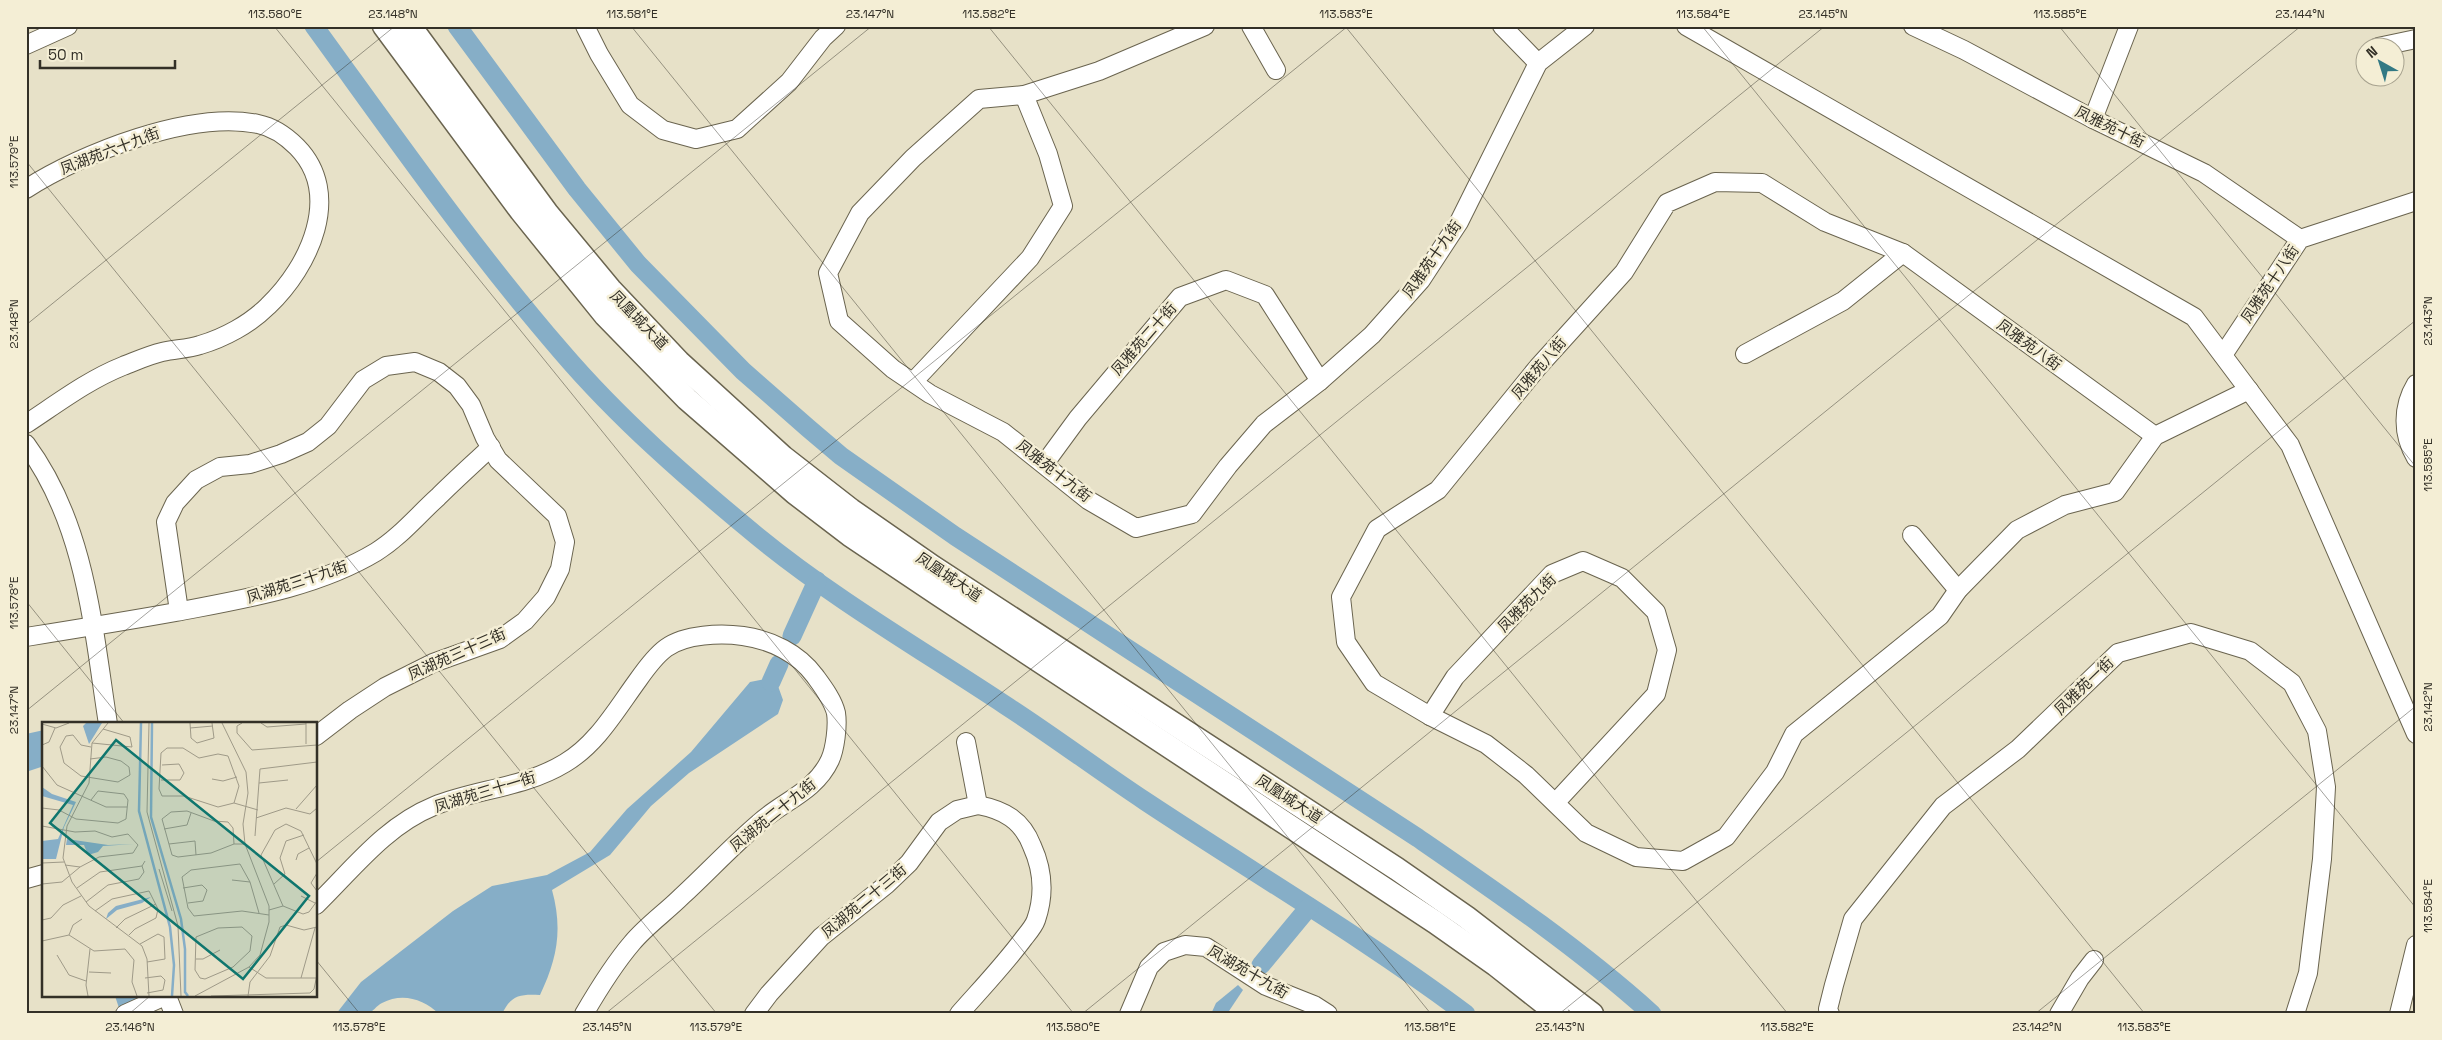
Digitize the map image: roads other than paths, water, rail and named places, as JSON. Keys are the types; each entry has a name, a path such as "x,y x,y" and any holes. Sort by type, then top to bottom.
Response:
{"main road":[{"name":"凤凰城大道","path":"384,26 521,211 605,316 687,399 795,493 850,535 914,578 1435,922 1496,965 1558,1014"},
{"name":"凤凰城大道","path":"410,26 547,213 610,289 704,386 783,457 851,510 933,567 1397,869 1466,917 1592,1014"}],"street":[{"path":"26,45 68,26"},
{"path":"590,28 599,54 630,105 663,130 696,139 737,129 789,82 823,38 836,26"},
{"name":"凤雅苑十九街","path":"1205,26 1099,71 1024,95 978,99 913,158 860,213 828,273 839,321 893,368 930,394 1003,432 1045,463 1088,500 1136,528 1192,514 1228,466 1264,424 1320,381 1372,336 1421,280 1459,222 1538,63"},
{"path":"1251,26 1276,70"},
{"path":"1502,26 1538,63 1585,26"},
{"path":"1686,26 2194,318 2290,445 2416,734"},
{"name":"凤雅苑十街","path":"1913,26 1964,50 2093,119 2204,173 2300,239"},
{"path":"2093,119 2129,26"},
{"path":"913,382 1030,258 1063,206 1048,154 1024,95"},
{"name":"凤湖苑六十九街","path":"26,189 49,174 130,140 166,129 230,121 260,124 286,136 307,157 319,184 321,213 312,241 294,276 268,307 236,330 199,346 161,352 122,367 80,387 26,424"},
{"name":"凤雅苑八街","path":"1430,716 1374,683 1346,642 1341,597 1377,529 1438,490 1538,367 1624,272 1667,203 1714,182 1762,183 1825,222 1904,253 2155,436"},
{"name":"凤雅苑十八街","path":"2223,355 2300,239 2416,201"},
{"path":"1746,354 1843,301 1904,253"},
{"name":"凤雅苑二十街","path":"1045,463 1084,411 1180,297 1226,280 1265,296 1320,381"},
{"path":"179,611 166,522 174,503 196,480 220,467 250,464 281,454 308,442 328,426 363,380 386,366 416,362 439,372 457,386 471,405 490,447"},
{"path":"2416,384 2407,402 2405,416 2409,443 2416,458"},
{"path":"1430,716 1486,744 1526,775 1556,802 1586,834 1636,857 1683,861 1726,837 1775,772 1794,734 1940,616 1958,590 2017,530 2065,505 2115,492 2155,436 2249,390"},
{"path":"26,444 52,486 67,520 83,571 108,722"},
{"name":"凤湖苑三十三街","path":"318,734 385,687 433,663 500,639 525,621 546,597 560,569 565,542 557,516 498,460 490,447"},
{"name":"凤湖苑三十九街","path":"26,637 228,603 268,593 354,564 408,529 436,498 490,447"},
{"path":"1912,535 1958,590"},
{"name":"凤雅苑九街","path":"1430,716 1455,677 1552,574 1583,561 1622,578 1656,612 1667,650 1656,694 1556,802"},
{"name":"凤雅苑一街","path":"1830,1014 1828,1009 1853,919 1944,806 2018,749 2118,653 2191,633 2250,651 2292,683 2317,731 2326,786 2322,858 2308,973 2298,1013"},
{"name":"凤湖苑三十一街","path":"318,903 361,858 395,828 433,807 472,795 506,788 539,775 563,764 581,752 609,722 645,670 666,648 690,639 720,634 750,637 780,646"},
{"name":"凤湖苑二十九街","path":"584,1014 632,943 762,820 817,782 830,759 836,713 826,692 809,668 780,646"},
{"path":"960,1014 1036,921 1043,892 1040,864 1028,837 1016,820 998,809 978,805 966,742"},
{"name":"凤湖苑二十三街","path":"754,1014 769,994 821,936 886,885 909,863 939,822 957,810 978,805"},
{"path":"26,879 42,875"},
{"name":"凤湖苑十九街","path":"1129,1014 1149,966 1164,952 1184,945 1206,947 1266,986 1318,1011"},
{"path":"2399,1014 2416,945"},
{"path":"2059,1014 2080,978 2094,960"},
{"path":"125,1014 161,998"},
{"path":"167,998 174,1014"}],"water":[{"path":"765,679 778,686 783,700 778,714 689,773 651,806 610,855 552,890 558,931 551,969 540,995 527,995 513,999 502,1014 439,1014 420,1001 397,998 380,1004 367,1014 336,1014 361,982 453,911 492,886 547,875 590,852 627,809 691,752 750,682"},
{"path":"42,730 42,767 26,772 26,734"},
{"path":"1238,985 1243,990 1227,1014 1211,1014 1216,1003"},
{"path":"116,998 137,998 142,1014 121,1014"}],"waterway":[{"path":"314,26 434,191 528,312 606,401 705,493 786,559 847,603 1023,717 1145,801 1347,931 1466,1014"},
{"path":"457,26 577,189 638,264 743,371 841,456 955,536 1418,838 1567,944 1652,1014"},
{"path":"792,636 817,581"},
{"path":"771,682 779,664"},
{"path":"1261,965 1309,907"}]}
